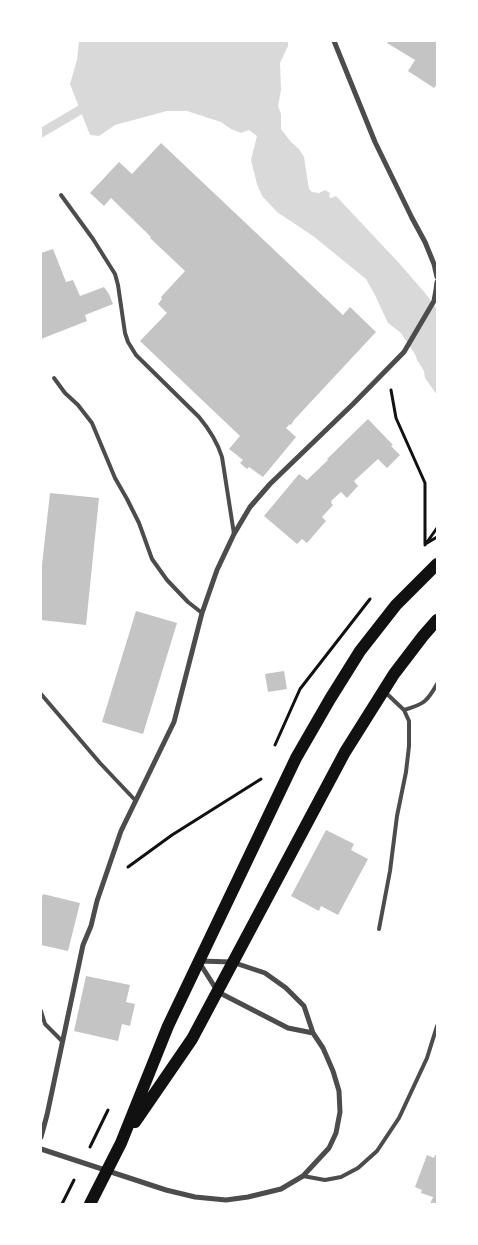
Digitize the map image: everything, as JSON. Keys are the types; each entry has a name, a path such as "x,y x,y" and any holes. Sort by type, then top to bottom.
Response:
{"main road":[{"path":"90,1204 121,1143 168,1026 198,961 296,758 360,651 396,605 437,564"},
{"path":"121,1143 192,1039 345,752 394,674 437,620"}],"street":[{"path":"334,41 375,142 425,242 437,277"},
{"path":"41,1137 83,945 91,926 97,901 120,831 174,722 202,613 217,570 234,534 250,507 270,484 404,352 434,301 437,282"},
{"path":"41,1149 166,1190 226,1202 282,1189 303,1176 329,1148 336,1133 340,1112 339,1091 333,1071 323,1048 313,1033 304,1006 286,988 265,973 232,962 198,961"},
{"path":"198,961 218,992 288,1028 313,1033"}],"lane":[{"path":"61,195 93,239 114,274 118,285 125,333 131,348 199,417 216,442 222,456 234,534"},
{"path":"54,378 92,422 115,478 139,524 152,559 167,580 188,602 202,613"},
{"path":"404,710 421,705 431,695 437,684"},
{"path":"379,929 409,746 409,721 404,710 384,691"},
{"path":"41,694 100,763 135,800"},
{"path":"41,1011 45,1024 62,1041"},
{"path":"303,1176 325,1180 341,1177 358,1168 376,1151 400,1118 427,1058 437,1026"}],"path":[{"path":"388,369 396,418 425,483 425,545 437,528"},
{"path":"128,867 172,835 261,779"}],"shaded area":[{"path":"79,41 288,41 288,46 280,63 281,90 278,106 281,114 281,129 304,157 309,189 312,192 319,193 325,190 330,193 329,197 331,198 336,196 399,263 437,309 437,395 425,378 424,371 416,356 401,333 388,323 366,279 313,236 277,212 262,196 251,160 257,136 249,130 241,133 221,122 187,111 167,111 115,125 99,136 90,135 70,84 77,60"}],"building":[{"path":"388,41 437,41 437,84 434,88 408,71 415,60 387,43"},
{"path":"161,143 343,315 350,307 376,332 291,425 286,428 296,437 263,477 249,467 247,469 240,463 243,460 229,449 240,436 140,341 167,313 158,304 162,299 161,297 185,271 111,198 104,206 90,193 119,162 132,174"},
{"path":"53,249 66,282 73,280 80,296 104,287 113,304 85,315 87,321 41,339 41,253"},
{"path":"368,419 400,455 387,468 378,459 354,481 358,486 347,498 341,492 331,501 333,505 322,517 326,521 307,543 302,539 297,544 264,516 299,474 307,480"},
{"path":"50,493 99,498 86,625 41,620 41,574"},
{"path":"136,611 177,623 143,734 102,722"},
{"path":"284,671 287,689 268,692 265,674"},
{"path":"326,830 354,844 351,850 368,859 338,915 321,906 319,911 291,896"},
{"path":"43,894 80,903 68,951 41,945 41,901"},
{"path":"86,976 130,985 126,1002 135,1004 130,1026 122,1024 118,1041 74,1031"},
{"path":"427,1155 434,1158 435,1155 437,1156 437,1204 430,1204 433,1197 421,1193 422,1190 415,1187"}],"waterway":[{"path":"41,133 80,110"}]}
